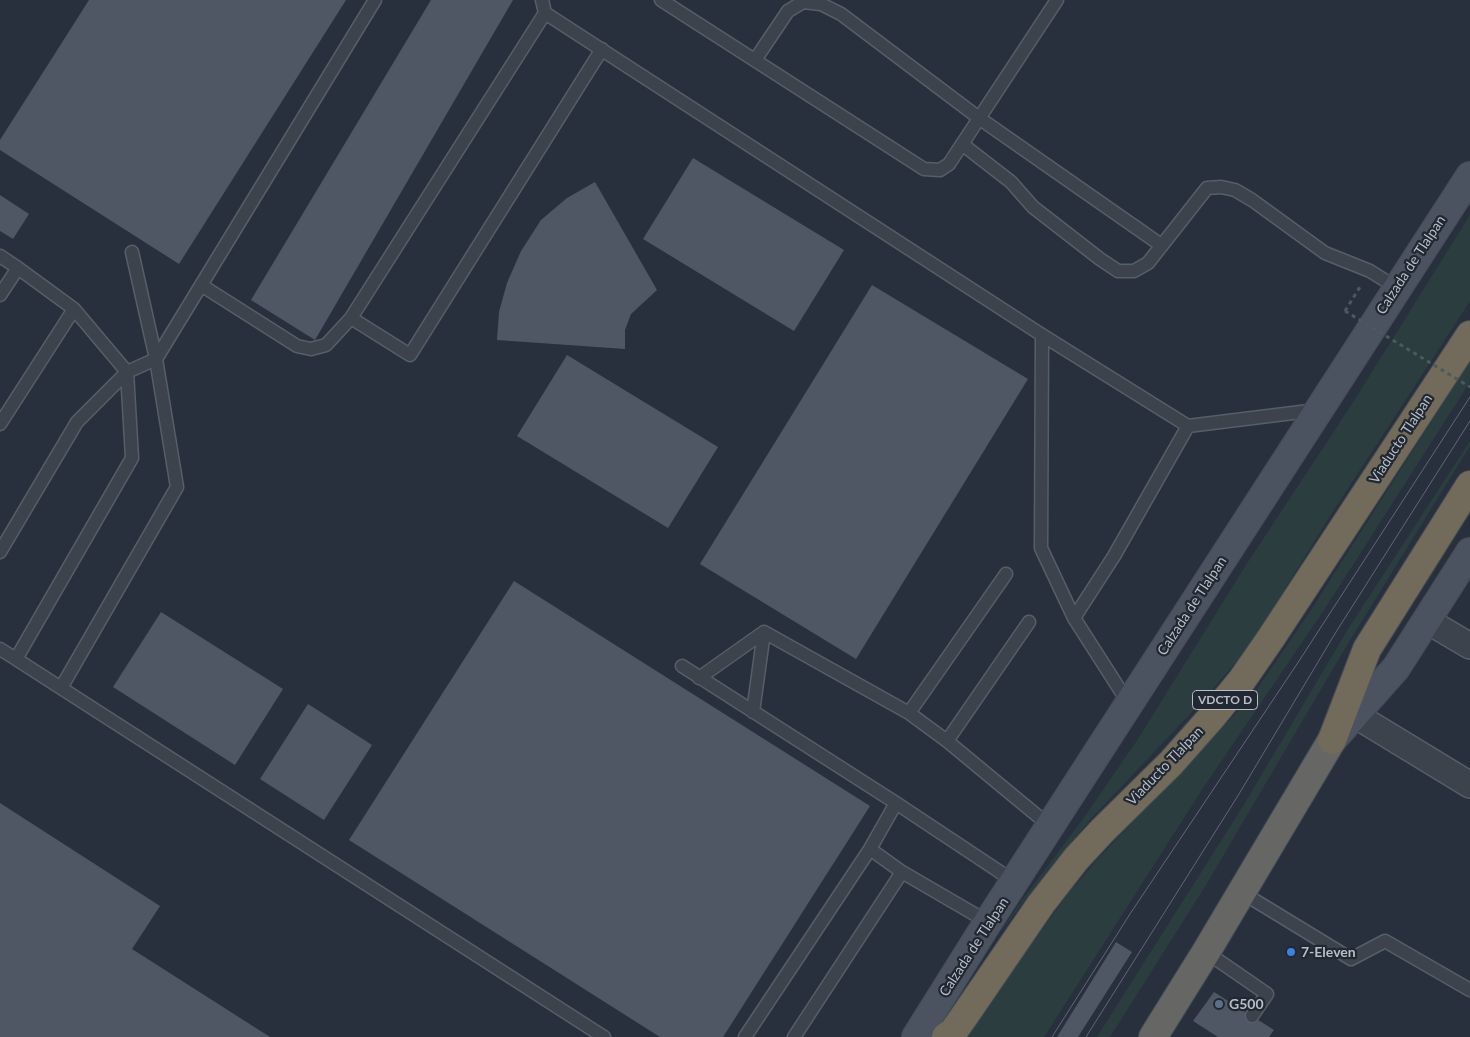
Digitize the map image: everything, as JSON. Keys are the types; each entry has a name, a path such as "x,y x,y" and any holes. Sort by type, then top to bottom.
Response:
{"highway":[{"name":"Viaducto Tlalpan","path":"946,1037 953,1032 964,1018 1041,904 1076,859 1171,763 1242,680 1470,335"},
{"path":"1153,1037 1206,952 1332,740 1367,648 1470,485"}],"main road":[{"name":"Calzada de Tlalpan","path":"916,1037 988,922 1470,176"},
{"path":"1332,740 1396,668 1470,552"}],"street":[{"path":"1426,620 1470,646"},
{"path":"1355,715 1470,785"}],"lane":[{"path":"0,552 77,422 127,372 156,359 375,0"},
{"path":"201,285 296,346 311,348 326,345 351,318 545,14 542,0"},
{"path":"661,0 924,168 940,170 949,164 1057,0"},
{"path":"755,60 788,11 803,2 821,4 842,14 979,118 1161,245"},
{"path":"545,14 1042,335 1188,426 1318,410"},
{"path":"351,318 410,355 602,50"},
{"path":"962,144 1011,182 1033,207 1100,260 1118,271 1134,271 1148,263 1207,188 1221,187 1235,190 1252,200 1326,253 1370,271 1397,288"},
{"path":"60,688 177,487 156,359 132,252"},
{"path":"0,256 74,308 127,372 132,458 16,659"},
{"path":"0,295 18,268"},
{"path":"0,424 74,308"},
{"path":"1042,335 1041,548 1074,618 1129,705"},
{"path":"1074,618 1114,556 1188,426"},
{"path":"909,713 1006,574"},
{"path":"947,741 1028,622"},
{"path":"764,632 909,713 947,741 1051,827"},
{"path":"699,678 764,632"},
{"path":"753,712 764,632"},
{"path":"0,649 604,1037"},
{"path":"682,666 896,803 1015,882"},
{"path":"745,1037 870,849 896,803"},
{"path":"870,849 902,872 988,922"},
{"path":"794,1037 902,872"},
{"path":"1241,892 1351,959 1385,941 1470,990"},
{"path":"1206,952 1267,994 1252,1016"}],"path":[{"path":"1370,271 1345,311 1470,387"}],"shaded area":[{"path":"1470,215 1470,301 1332,513 1273,608 1237,661 1205,698 1089,821 1050,867 996,938 1083,819 1138,739 1246,565 1352,404"},
{"path":"1470,361 1470,382 1324,610 1203,788 1044,1037 968,1037 1006,979 1068,894 1096,861 1253,695 1311,610"},
{"path":"1470,441 1470,446 1344,650 1206,885 1110,1037 1097,1037 1245,803 1348,629"}],"building":[{"path":"89,0 346,0 179,264 0,150 0,140"},
{"path":"431,0 513,0 315,340 251,300"},
{"path":"693,158 844,250 794,331 643,239"},
{"path":"595,182 657,290 631,314 625,330 625,349 497,340 499,312 507,283 521,251 541,220 567,198"},
{"path":"0,195 29,214 13,239 0,231"},
{"path":"872,285 1028,379 856,659 700,564"},
{"path":"567,355 718,447 668,528 517,436"},
{"path":"514,581 870,806 723,1037 660,1037 349,840"},
{"path":"161,612 283,689 235,765 113,687"},
{"path":"308,704 372,745 324,820 260,779"},
{"path":"0,803 160,906 132,949 270,1037 0,1037"},
{"path":"1116,942 1132,952 1078,1037 1057,1037"},
{"name":"G500","path":"1214,992 1274,1030 1269,1037 1218,1037 1193,1021"}],"tram line":[{"path":"1052,1037 1130,914 1299,661 1470,397"},
{"path":"1086,1037 1239,794 1336,632 1470,421"}],"place":[{"name":"7-Eleven","path":"1291,952"},
{"name":"G500","path":"1219,1004"}]}
